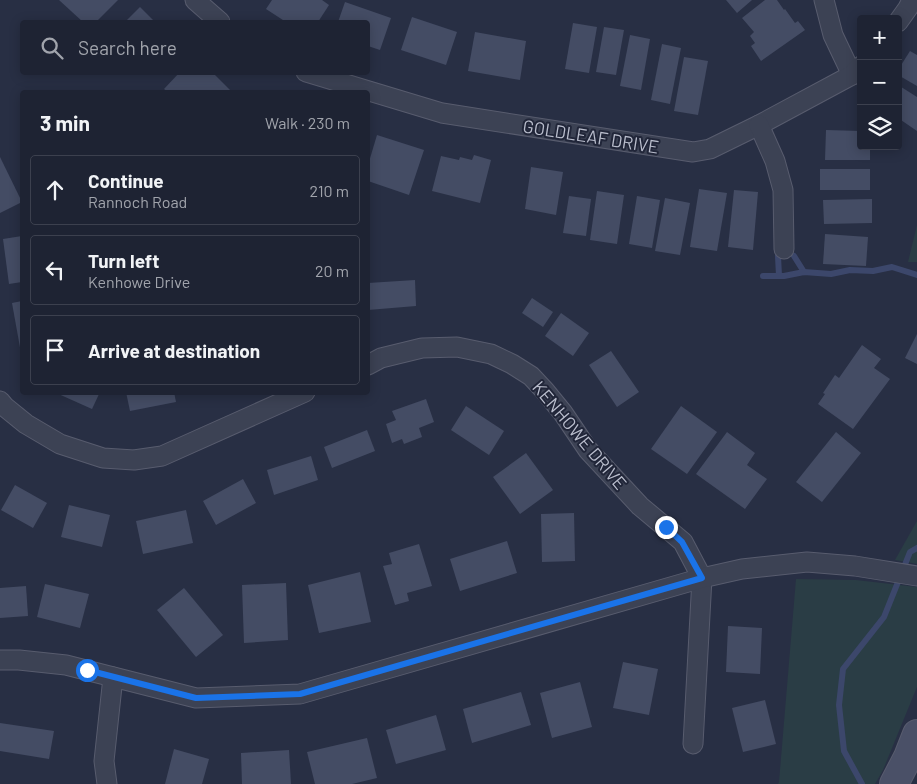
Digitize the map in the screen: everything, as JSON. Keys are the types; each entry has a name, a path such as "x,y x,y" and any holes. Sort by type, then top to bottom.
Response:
{"main road":[{"path":"894,784 914,752"}],"street":[{"path":"195,0 218,20"},
{"path":"824,0 833,35 856,71"},
{"path":"902,16 912,0"},
{"name":"GOLDLEAF DRIVE","path":"370,91 442,113 693,152 710,149 759,125 856,71"},
{"name":"GOLDLEAF DRIVE","path":"316,75 366,90"},
{"path":"759,125 775,161 783,190 784,249"},
{"name":"KENHOWE DRIVE","path":"370,364 381,358 422,348 457,347 491,354 531,376 546,391 588,450 640,506 682,542 702,578"},
{"path":"0,401 26,424 60,444 102,458 134,460 162,456 298,395"},
{"path":"0,660 66,665 196,698 300,694 742,568 806,562 846,565 916,576"},
{"path":"693,744 702,578"},
{"path":"107,784 104,760 113,677"}],"shaded area":[{"path":"917,225 917,262 908,262"},
{"path":"917,521 917,564 895,560"},
{"path":"796,579 856,580 917,587 917,687 883,770 875,784 778,784"}],"building":[{"path":"59,0 118,0 98,20 81,20"},
{"path":"272,0 322,0 329,5 319,20 283,20 266,9"},
{"path":"726,0 752,0 737,13"},
{"path":"765,0 777,0 795,23 798,21 805,30 761,61 751,46 755,43 750,36 754,32 742,18"},
{"path":"345,2 391,18 380,50 370,47 370,20 339,20"},
{"path":"140,7 153,20 127,20"},
{"path":"412,17 457,32 446,65 401,50"},
{"path":"573,23 597,27 589,73 565,69"},
{"path":"604,27 624,30 616,75 596,72"},
{"path":"475,32 526,41 520,80 468,71"},
{"path":"630,35 650,39 641,90 620,86"},
{"path":"662,44 681,48 670,104 651,100"},
{"path":"910,51 917,55 917,86 902,77 902,64"},
{"path":"684,57 708,61 698,115 674,111"},
{"path":"177,75 215,75 230,90 165,90 164,89"},
{"path":"902,88 917,97 917,131 902,121"},
{"path":"826,130 857,131 857,150 870,150 870,160 825,160"},
{"path":"377,135 424,150 409,195 370,182 370,158"},
{"path":"474,155 491,160 480,203 432,191 441,156 459,160 460,157 472,160"},
{"path":"0,157 20,198 20,203 0,213"},
{"path":"531,167 563,172 556,215 525,209"},
{"path":"820,169 870,169 870,190 820,190"},
{"path":"699,189 727,193 717,251 690,247"},
{"path":"734,190 758,192 753,250 728,247"},
{"path":"597,191 624,195 617,244 590,240"},
{"path":"569,196 591,199 586,236 563,233"},
{"path":"637,196 660,200 652,248 629,244"},
{"path":"665,198 690,203 680,255 655,251"},
{"path":"872,199 872,223 824,224 823,200"},
{"path":"825,234 868,237 866,266 823,264"},
{"path":"20,236 20,282 9,284 3,239"},
{"path":"415,280 416,306 370,310 370,283"},
{"path":"532,298 553,312 543,327 522,313"},
{"path":"20,301 20,347 12,303"},
{"path":"561,313 589,333 573,356 545,336"},
{"path":"917,334 917,364 905,358"},
{"path":"862,345 881,359 874,368 890,379 853,429 818,404 835,375 839,378"},
{"path":"611,351 639,392 617,407 589,365"},
{"path":"61,395 99,395 92,409"},
{"path":"127,395 175,395 176,402 130,411"},
{"path":"426,399 434,422 419,428 422,437 404,444 402,439 392,443 386,424 396,420 392,411"},
{"path":"466,406 504,431 489,455 451,430"},
{"path":"681,406 717,432 687,474 651,449"},
{"path":"367,430 375,451 332,468 324,447"},
{"path":"727,432 755,453 747,465 767,479 745,509 696,474"},
{"path":"836,432 861,453 822,502 796,482"},
{"path":"526,453 553,490 520,514 493,477"},
{"path":"311,456 318,480 274,495 267,470"},
{"path":"243,479 256,503 216,525 203,501"},
{"path":"15,485 47,503 33,528 1,510"},
{"path":"69,505 110,515 102,547 61,537"},
{"path":"186,510 193,543 143,554 136,521"},
{"path":"574,513 575,561 542,562 541,514"},
{"path":"507,541 517,573 460,591 450,559"},
{"path":"419,544 432,586 407,593 409,601 395,605 383,566 392,564 389,553"},
{"path":"360,572 371,622 319,633 308,585"},
{"path":"286,583 288,640 244,643 242,585"},
{"path":"45,584 89,594 80,628 37,617"},
{"path":"26,586 28,616 0,618 0,588"},
{"path":"184,588 223,635 196,657 157,610"},
{"path":"728,626 762,628 760,674 726,672"},
{"path":"623,662 658,669 649,715 613,708"},
{"path":"580,682 592,727 552,738 540,693"},
{"path":"521,692 531,725 472,743 463,709"},
{"path":"765,700 776,744 743,752 732,708"},
{"path":"436,715 446,750 396,764 386,730"},
{"path":"0,723 54,731 49,759 0,751"},
{"path":"367,738 377,778 352,784 315,784 307,752"},
{"path":"174,749 209,759 202,784 165,784"},
{"path":"289,750 291,784 242,784 241,753"}],"waterway":[{"path":"778,256 779,276"},
{"path":"794,256 804,272"},
{"path":"763,276 784,276 804,272 831,274 850,270 873,271 892,267 917,275"},
{"path":"862,784 844,751 839,705 843,669 884,617 910,552 917,548"}],"route":[{"path":"87,670 196,698 300,694 702,578 682,542 666,527"}]}
